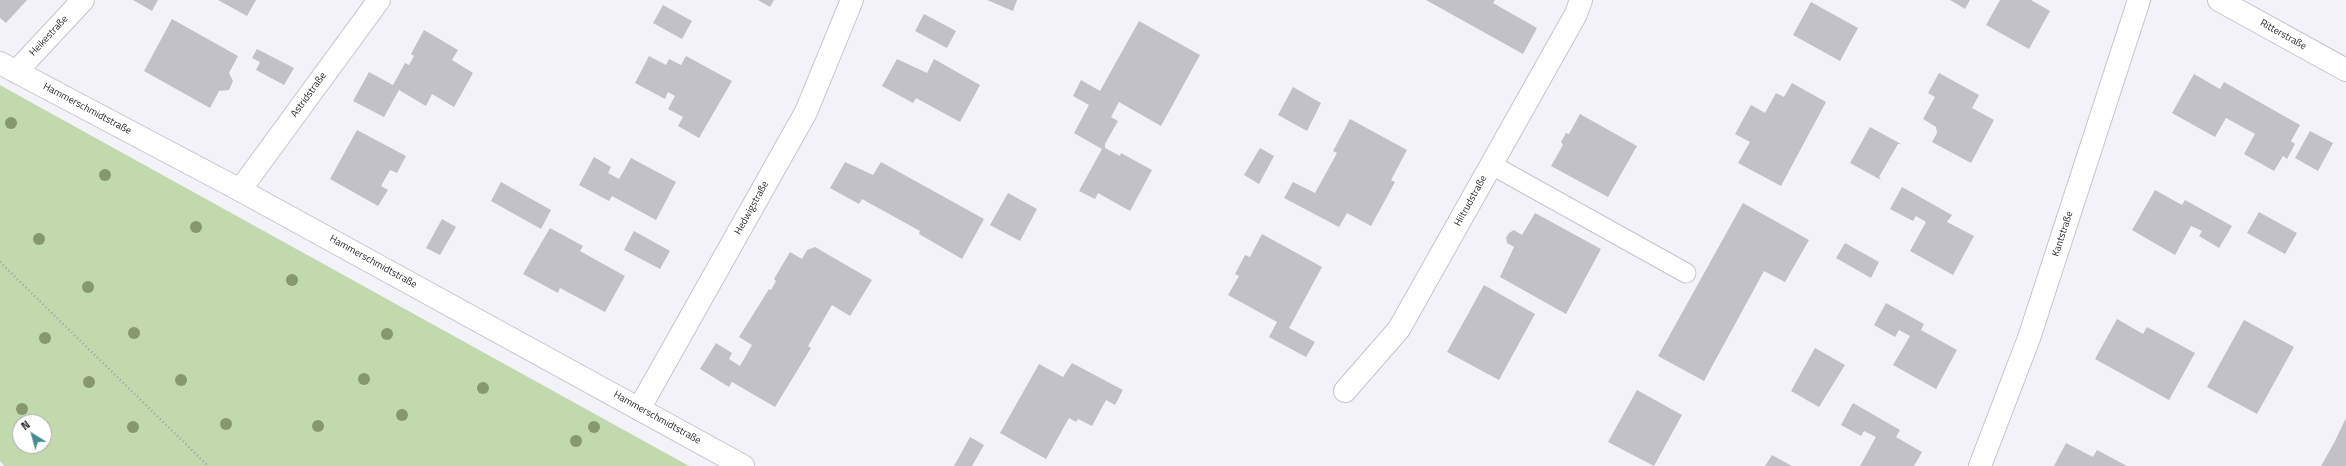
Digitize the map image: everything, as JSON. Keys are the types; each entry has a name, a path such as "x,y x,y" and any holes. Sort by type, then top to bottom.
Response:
{"street":[{"name":"Heikestraße","path":"8,67 83,0"},
{"name":"Astridstraße","path":"240,190 378,0"},
{"name":"Hedwigstraße","path":"639,409 806,112 852,0"},
{"name":"Hiltrudstraße","path":"1345,391 1399,329 1576,14 1581,0"},
{"name":"Kantstraße","path":"1980,466 2029,338 2139,0"},
{"name":"Ritterstraße","path":"2219,0 2346,70"},
{"name":"Hammerschmidtstraße","path":"8,67 240,190 743,466"}],"lane":[{"path":"1492,165 1686,273"}],"path":[{"path":"0,262 208,466"}],"green space":[{"path":"0,85 689,466 4,466 0,461"}],"building":[{"path":"0,0 27,0 6,23 0,18"},
{"path":"133,0 158,0 152,11"},
{"path":"218,0 256,0 247,16"},
{"path":"758,0 774,0 770,7"},
{"path":"987,0 1017,0 1013,11"},
{"path":"1426,0 1495,0 1493,3 1537,28 1523,54"},
{"path":"1950,0 1970,0 1965,9"},
{"path":"2000,0 2031,0 2050,11 2029,49 1986,25"},
{"path":"1811,2 1858,28 1840,61 1793,35"},
{"path":"663,5 692,21 682,39 653,23"},
{"path":"924,14 956,31 947,48 915,31"},
{"path":"172,19 238,56 229,73 233,81 229,90 219,91 210,108 144,71"},
{"path":"1139,21 1200,55 1161,126 1119,102 1111,117 1118,121 1105,144 1105,148 1120,156 1121,153 1152,170 1130,211 1098,193 1095,199 1079,191 1102,149 1074,133 1089,105 1073,96 1081,80 1100,91"},
{"path":"424,30 458,50 452,60 473,73 454,107 432,94 426,106 399,90 384,117 353,101 369,72 393,85 405,63 409,65 414,56 411,54"},
{"path":"257,49 294,68 284,85 256,70 260,62 252,58"},
{"path":"649,56 666,65 669,59 681,65 686,56 732,81 699,138 678,126 683,117 668,109 675,96 668,92 665,99 635,83"},
{"path":"897,59 927,73 934,59 980,85 960,122 916,98 913,103 882,86"},
{"path":"1939,73 1979,95 1972,108 1994,120 1971,163 1932,142 1937,133 1936,127 1923,119 1935,97 1928,93"},
{"path":"2194,74 2220,89 2224,82 2300,125 2291,141 2295,144 2287,159 2283,156 2274,171 2244,154 2255,134 2226,118 2215,137 2172,113"},
{"path":"1792,83 1826,102 1781,186 1738,163 1750,142 1735,134 1751,105 1765,113 1776,93 1784,97"},
{"path":"1293,87 1321,103 1307,131 1278,115"},
{"path":"1580,114 1637,146 1608,197 1551,166 1563,145 1561,142 1566,133 1569,134"},
{"path":"1350,119 1407,150 1391,180 1395,182 1371,226 1347,213 1339,227 1284,198 1293,182 1315,193 1337,153 1333,151"},
{"path":"1870,127 1901,144 1898,144 1879,177 1881,180 1850,163"},
{"path":"357,130 406,156 397,173 390,170 381,186 388,190 378,206 330,179"},
{"path":"2310,131 2333,143 2318,171 2295,158"},
{"path":"1260,148 1274,156 1259,184 1244,175"},
{"path":"594,157 611,167 608,173 619,179 631,158 676,182 656,220 612,196 609,201 579,185"},
{"path":"845,162 873,175 881,162 984,219 962,259 919,234 920,231 862,199 859,204 830,188"},
{"path":"501,182 551,210 541,229 491,201"},
{"path":"1902,187 1952,215 1947,222 1974,236 1953,275 1910,251 1926,222 1916,216 1913,221 1890,209"},
{"path":"2155,190 2182,205 2185,200 2232,226 2219,248 2199,236 2202,231 2191,226 2175,255 2132,230"},
{"path":"1008,193 1037,209 1020,241 990,225"},
{"path":"1743,203 1809,240 1785,282 1764,271 1704,381 1658,356"},
{"path":"2259,212 2297,233 2285,254 2247,233"},
{"path":"1535,213 1601,249 1566,314 1500,277 1514,247 1507,243 1506,238 1509,233 1514,230 1522,235"},
{"path":"442,219 456,227 440,255 426,248"},
{"path":"550,228 583,246 580,251 625,276 605,312 560,288 558,293 523,274"},
{"path":"634,231 670,251 660,269 624,250"},
{"path":"1262,234 1322,267 1289,328 1315,342 1306,357 1269,337 1277,322 1228,295 1239,276 1235,274 1245,255 1250,257"},
{"path":"1845,243 1879,262 1871,278 1836,258"},
{"path":"815,247 872,280 850,316 832,305 808,346 811,348 775,407 732,382 729,387 700,369 716,343 732,353 729,359 740,366 752,345 739,337 769,289 771,290 776,281 774,279 790,252 802,259 807,250"},
{"path":"1484,285 1535,314 1499,380 1447,352"},
{"path":"1886,303 1924,324 1921,330 1957,350 1936,389 1893,365 1910,336 1899,330 1895,337 1874,325"},
{"path":"2117,319 2143,334 2147,327 2195,353 2169,400 2095,359"},
{"path":"2244,320 2294,347 2257,414 2207,387"},
{"path":"1815,348 1845,365 1819,407 1791,391"},
{"path":"1072,363 1123,390 1115,405 1106,400 1092,426 1078,419 1076,422 1069,418 1046,459 1000,433 1039,364 1063,377"},
{"path":"1637,390 1682,415 1654,466 1608,442"},
{"path":"1853,403 1900,430 1896,437 1922,452 1914,466 1860,466 1876,437 1864,431 1861,436 1841,425"},
{"path":"2346,418 2346,466 2321,466 2334,443"},
{"path":"970,437 984,445 972,466 954,466"},
{"path":"2066,443 2093,457 2097,450 2127,466 2054,466"},
{"path":"1772,455 1792,466 1765,466"}]}
